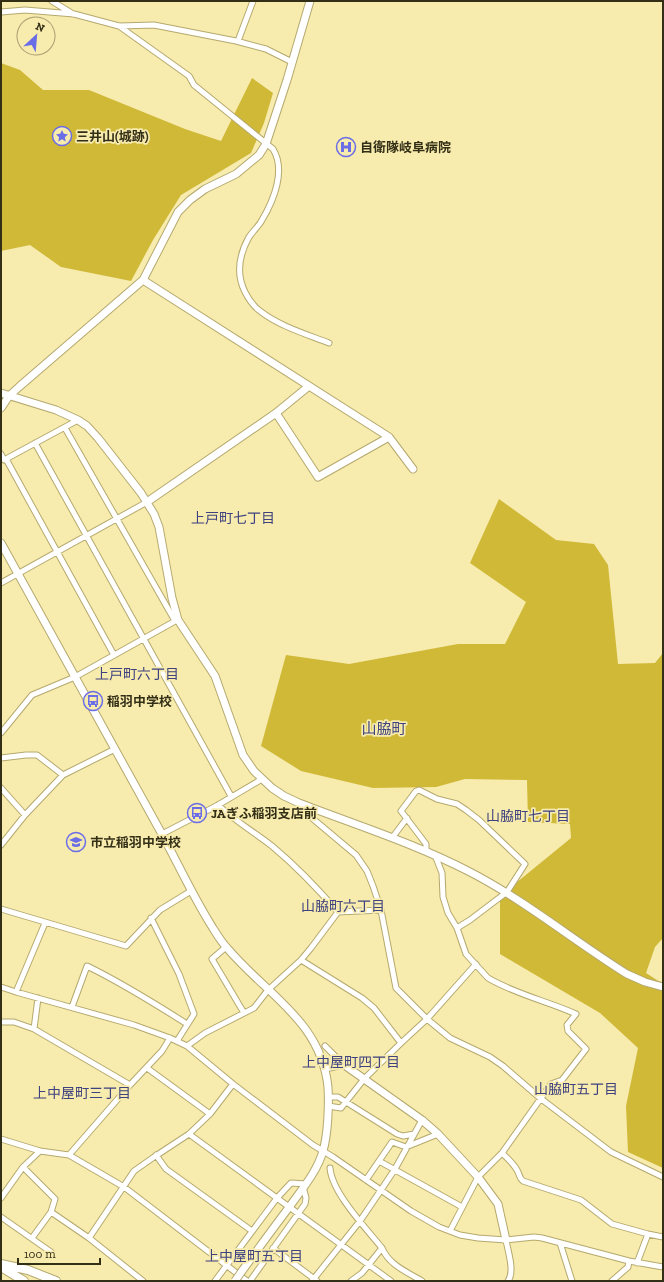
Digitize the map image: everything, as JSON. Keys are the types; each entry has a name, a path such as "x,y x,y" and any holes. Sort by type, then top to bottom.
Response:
{"main road":[{"path":"1,1265 24,1281"},
{"path":"1,1265 28,1270 56,1281"}],"street":[{"path":"52,1 74,14"},
{"path":"1,408 9,396 143,280 178,212 190,200 205,189 236,174 258,155 266,144 310,1"},
{"path":"238,41 251,2"},
{"path":"1,12 25,10 74,14 119,26 154,25 238,41 266,49 292,62"},
{"path":"119,26 189,76 194,85 266,144 273,148 277,155 279,166 278,183 262,221 249,237 241,255 239,274 242,286 248,298 261,313 280,323 329,343"},
{"path":"143,280 389,437 413,469"},
{"path":"1,584 147,502 276,413 309,386"},
{"path":"1,393 62,412 87,426 98,438 147,502 159,527 177,620"},
{"path":"276,413 318,477 389,437"},
{"path":"4,461 78,420"},
{"path":"65,428 177,620 214,676 243,755 254,771 262,779 284,796 299,803 426,851 471,872 507,892 627,974 645,982 663,987"},
{"path":"36,444 232,796"},
{"path":"1,454 114,655"},
{"path":"1,543 162,834 191,891 226,947 248,972 294,1014 307,1029 320,1053 328,1090 327,1122 323,1151 312,1176 235,1281"},
{"path":"1,731 32,696 75,677 177,620"},
{"path":"1,846 26,815 63,775 115,749"},
{"path":"1,758 38,755 63,775"},
{"path":"162,834 218,805 262,779"},
{"path":"1,788 26,815"},
{"path":"426,851 426,844 401,811 416,791 419,790 437,799 457,804 466,810 479,820 525,864 507,892 457,928"},
{"path":"299,803 306,813 356,855 367,871 381,910 396,988 427,1019 450,1038 490,1057 504,1066 540,1098 611,1152 663,1178"},
{"path":"218,805 230,816 274,848 308,879 338,912"},
{"path":"392,838 407,818"},
{"path":"435,855 442,872 443,897 448,913 457,928 466,954 488,978 511,989 576,1014 567,1025 568,1031 586,1049 562,1080 551,1084 502,1154 478,1176 450,1231"},
{"path":"1,909 126,946 160,910 191,891"},
{"path":"187,1046 205,1033 254,1008 268,990 301,960 338,912 381,910"},
{"path":"151,918 179,974 194,1014 177,1041"},
{"path":"16,992 45,923"},
{"path":"226,947 212,960 244,1013"},
{"path":"301,960 362,998 374,1008 400,1043"},
{"path":"328,1106 342,1108 364,1079 400,1043 427,1019 476,964"},
{"path":"72,1007 87,966 140,994 187,1024"},
{"path":"1,987 116,1019 170,1038 187,1046 233,1084 313,1145 438,1227 460,1235 506,1240 534,1238 560,1243 637,1263 663,1267"},
{"path":"34,1029 38,998"},
{"path":"1,1022 14,1022 34,1029 130,1085"},
{"path":"69,1155 162,1051 170,1038"},
{"path":"325,1046 343,1064 422,1120 438,1134 478,1176 498,1204 509,1255 511,1277 508,1281"},
{"path":"324,1068 343,1064"},
{"path":"147,1068 210,1114"},
{"path":"89,1238 134,1171 190,1134 210,1114 233,1084"},
{"path":"328,1097 338,1097 398,1134 403,1136 414,1134"},
{"path":"273,1248 314,1280 360,1221 381,1190 395,1169 422,1120"},
{"path":"190,1134 391,1281"},
{"path":"366,1180 392,1142 406,1147 438,1134"},
{"path":"2,1141 40,1152 69,1155 124,1187 226,1266 249,1281 305,1204 305,1186"},
{"path":"1,1198 23,1167 40,1152"},
{"path":"502,1154 511,1162 518,1171 520,1179 523,1181 582,1200 612,1224 663,1237"},
{"path":"156,1156 166,1169 252,1231"},
{"path":"379,1161 462,1207"},
{"path":"23,1167 55,1199 51,1212 32,1238"},
{"path":"330,1168 331,1176 344,1200 382,1248 384,1254 392,1262 422,1281"},
{"path":"215,1281 277,1198 291,1183 305,1186"},
{"path":"51,1212 89,1238 143,1281"},
{"path":"1,1217 52,1252"},
{"path":"637,1263 648,1234"},
{"path":"560,1243 572,1281"},
{"path":"351,1281 362,1273 382,1248"},
{"path":"612,1281 628,1267 629,1261"}],"shaded area":[{"path":"1,63 20,70 43,90 89,90 185,129 221,141 252,78 273,93 264,123 251,153 181,195 153,240 131,281 61,267 30,245 1,251"},
{"path":"499,499 556,540 594,544 608,565 618,664 655,663 663,653 663,938 655,947 646,973 663,984 663,1168 628,1152 626,1106 638,1048 600,1013 500,954 500,896 571,838 570,824 528,822 527,780 465,779 436,787 373,788 301,771 261,746 286,655 349,664 458,644 505,644 526,602 470,563"}],"place":[{"name":"三井山(城跡)","path":"62,136"},
{"name":"自衛隊岐阜病院","path":"346,147"},
{"name":"稲羽中学校","path":"93,701"},
{"name":"JAぎふ稲羽支店前","path":"197,813"},
{"name":"市立稲羽中学校","path":"76,842"}],"district":[{"name":"上戸町七丁目","path":"233,518"},
{"name":"上戸町六丁目","path":"137,674"},
{"name":"山脇町","path":"384,729"},
{"name":"山脇町七丁目","path":"528,816"},
{"name":"山脇町六丁目","path":"343,906"},
{"name":"上中屋町四丁目","path":"351,1062"},
{"name":"山脇町五丁目","path":"576,1089"},
{"name":"上中屋町三丁目","path":"82,1093"},
{"name":"上中屋町五丁目","path":"254,1256"}]}
